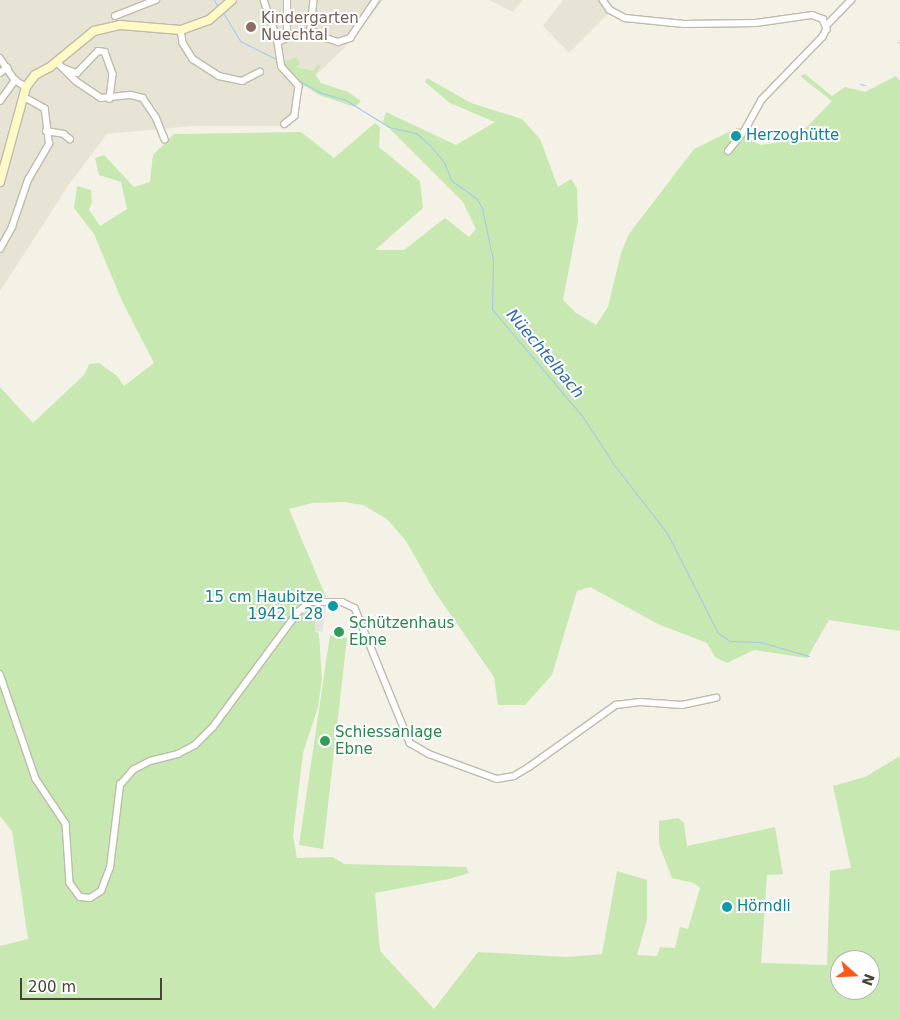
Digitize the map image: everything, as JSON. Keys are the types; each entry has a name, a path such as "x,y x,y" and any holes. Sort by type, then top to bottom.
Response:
{"street":[{"path":"115,16 156,0"},
{"path":"0,182 2,164 26,87 35,75 60,65 87,34 101,28 120,25 181,30 209,20 232,0"},
{"path":"264,0 278,42 282,67 298,86 300,94 296,116 285,124"},
{"path":"278,42 287,38 287,0"},
{"path":"314,0 311,29 320,36 338,42 350,38 376,0"},
{"path":"603,0 610,10 625,18 708,26 787,21 812,15 823,19 827,26"},
{"path":"729,151 745,131 762,100 823,37 827,26 851,0"},
{"path":"181,30 183,43 193,59 219,76 242,81 260,72"},
{"path":"60,65 77,73 98,51 105,52 113,74 110,98"},
{"path":"0,58 15,80 26,87"},
{"path":"60,65 101,98 131,95 143,98 156,117 165,139"},
{"path":"0,73 7,68"},
{"path":"0,101 15,80"},
{"path":"0,249 12,227 28,180 47,151 45,109 23,97"},
{"path":"46,131 64,134 70,139"},
{"path":"0,674 36,779 66,824 70,883 80,897 90,898 101,892 110,868 120,785 134,770 150,761 178,754 195,745 213,727 298,612 310,602 342,602 355,608 410,743 428,754 497,779 514,776 529,767 616,705 640,702 682,705 716,698"}],"shaded area":[{"path":"0,0 383,0 347,45 302,89 298,115 290,126 192,126 107,134 70,183 0,291"},
{"path":"489,0 523,0 513,12"},
{"path":"563,0 601,0 609,13 569,53 543,26"},
{"path":"318,604 326,605 323,632 315,631"}],"green space":[{"path":"297,57 300,65 295,67 313,71 317,65 321,66 315,74 321,83 348,92 361,101 355,107 319,95 299,82 286,69 285,61"},
{"path":"805,74 832,96 845,87 865,92 896,76 900,81 900,631 829,620 807,658 754,650 727,663 715,657 707,643 658,624 590,587 577,591 552,675 525,705 498,705 494,677 435,592 406,541 387,519 363,505 344,502 312,503 289,509 326,597 317,600 315,631 319,634 322,679 318,707 303,753 293,836 297,858 333,857 344,864 466,867 469,873 449,879 375,893 380,951 434,1009 478,952 567,957 602,954 617,871 647,880 647,920 637,955 657,956 660,947 675,948 680,927 688,929 700,888 694,883 672,878 659,844 659,821 678,818 684,823 687,846 775,827 783,874 767,875 761,963 827,965 830,871 851,868 833,786 865,777 900,756 900,1020 0,1020 0,946 28,939 12,831 0,816 0,387 33,423 85,374 89,364 99,363 117,376 124,386 154,363 122,301 94,234 74,208 77,186 91,190 92,202 89,210 100,226 127,209 121,182 99,175 95,158 104,155 134,187 150,182 153,155 174,134 301,132 334,158 375,123 380,127 379,147 420,181 423,208 375,250 404,250 445,218 469,237 476,229 463,202 383,122 386,112 456,145 495,122 450,103 425,82 427,78 471,103 522,119 540,139 558,187 571,179 577,188 578,221 563,300 576,313 596,325 608,307 621,253 629,234 694,149 737,128 741,128 745,137 761,145 788,141 801,133 832,101 800,76"},
{"name":"Schiessanlage Ebne","path":"330,635 347,638 323,849 299,845"}],"waterway":[{"name":"Nüechtelbach","path":"214,0 218,7"},
{"name":"Nüechtelbach","path":"224,14 240,41 278,60"},
{"name":"Nüechtelbach","path":"296,79 321,93 344,99 389,127 416,133 430,145 444,162 451,180 477,199 482,208 493,260 492,309 583,417 615,466 667,533 718,633 730,641 760,642 809,656"},
{"path":"860,84 865,85"}],"place":[{"name":"Kindergarten Nuechtal","path":"251,27"},
{"name":"Herzoghütte","path":"736,136"},
{"name":"15 cm Haubitze 1942 L 28","path":"333,606"},
{"name":"Schützenhaus Ebne","path":"339,632"},
{"name":"Schiessanlage Ebne","path":"325,741"},
{"name":"Hörndli","path":"727,907"}]}
